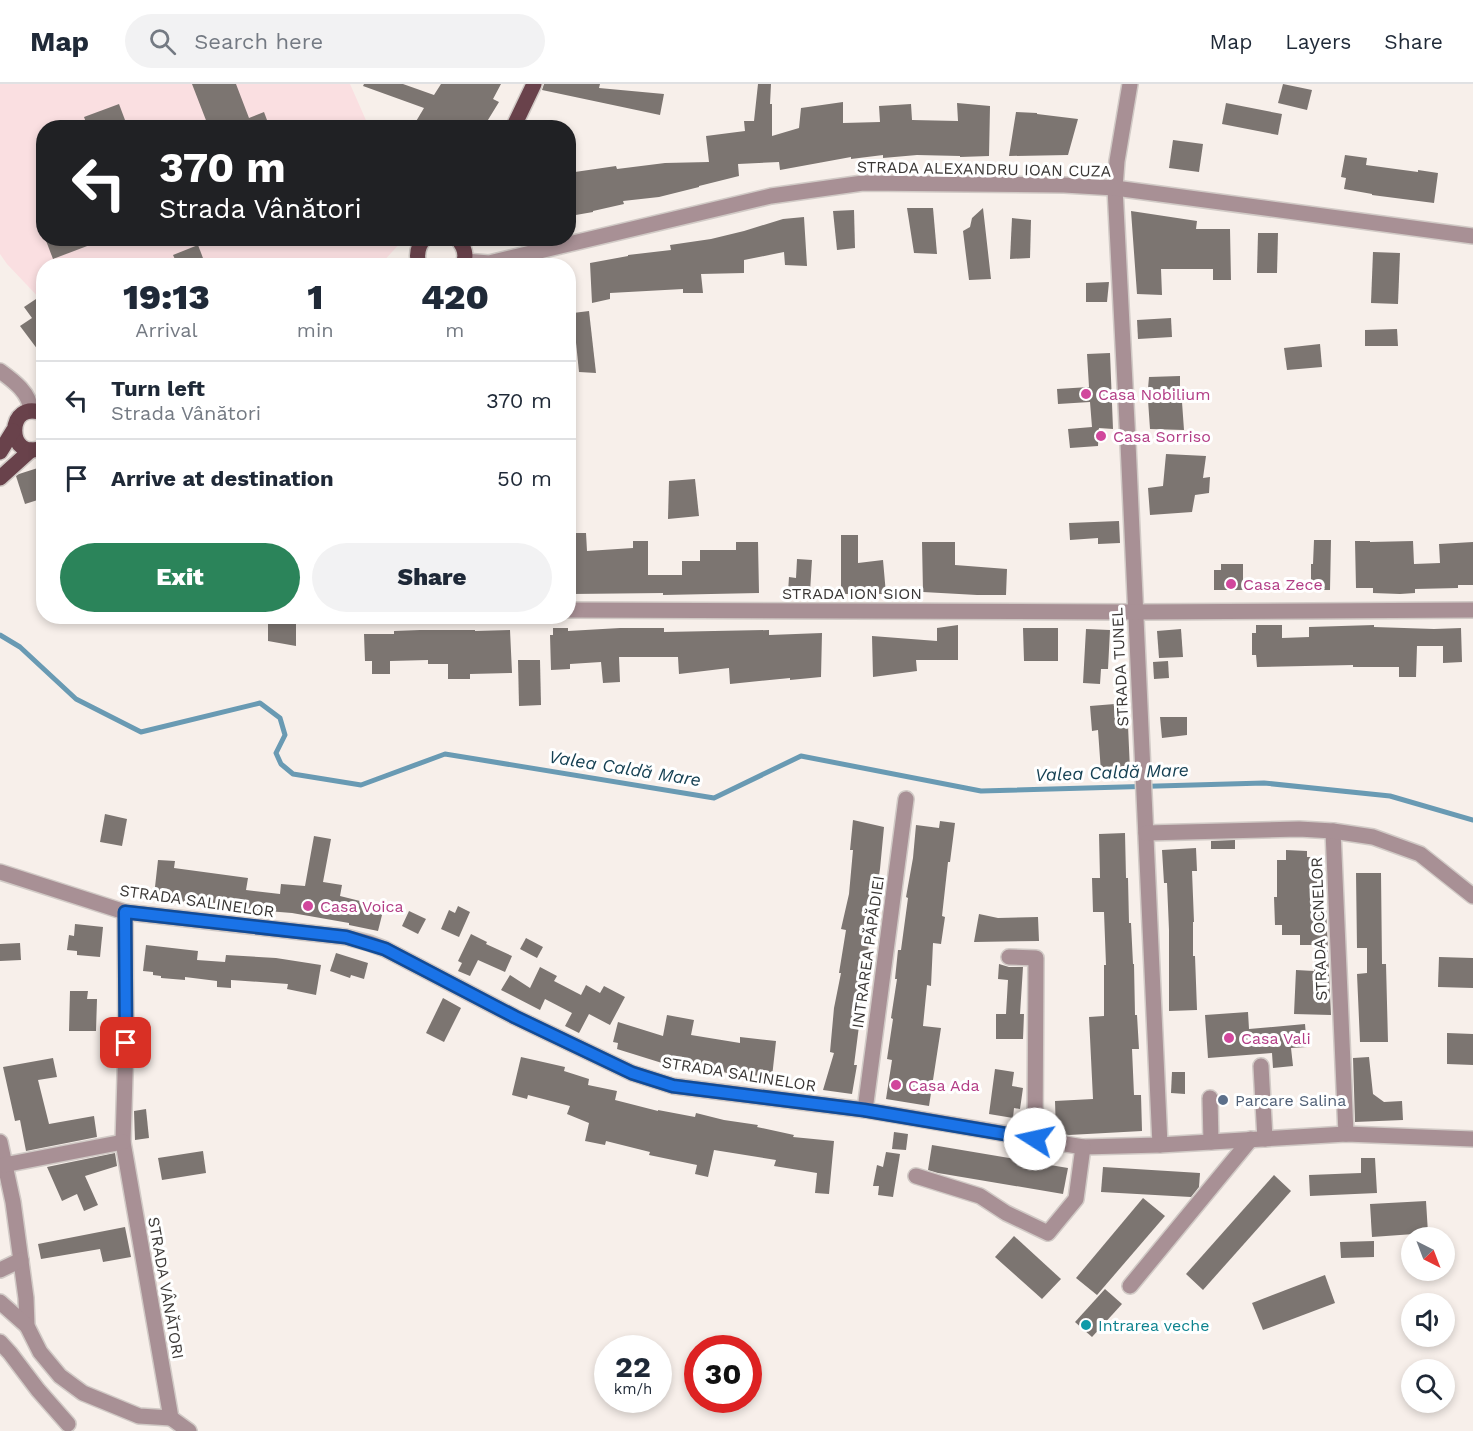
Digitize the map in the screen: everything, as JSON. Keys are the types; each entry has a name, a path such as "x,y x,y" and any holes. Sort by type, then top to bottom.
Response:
{"main road":[{"path":"517,120 534,84"},
{"path":"0,452 18,418 24,413 36,412"},
{"path":"13,431 18,444 24,448 36,449"},
{"path":"0,477 36,450"}],"street":[{"name":"STRADA TUNEL","path":"1130,84 1117,161 1115,188 1160,1145"},
{"name":"STRADA ALEXANDRU IOAN CUZA","path":"576,242 771,196 863,183 1064,185 1115,188 1473,236"},
{"name":"STRADA ALEXANDRU IOAN CUZA","path":"510,258 561,246"},
{"name":"STRADA ALEXANDRU IOAN CUZA","path":"464,250 479,258"},
{"path":"0,371 15,382 36,411"},
{"name":"STRADA ION SION","path":"576,610 1136,612 1473,610"},
{"name":"INTRAREA PĂPĂDIEI","path":"864,1110 906,799"},
{"path":"1146,833 1299,829 1374,837 1420,854 1473,896"},
{"name":"STRADA OCNELOR","path":"1333,831 1346,1134"},
{"name":"STRADA SALINELOR","path":"0,872 125,912 346,937 369,943 632,1073 673,1086 864,1110 1083,1147 1160,1145 1346,1134 1473,1139"},
{"name":"STRADA VÂNĂTORI","path":"125,912 126,1043 123,1142 171,1418"},
{"path":"1009,957 1036,958 1035,1139"},
{"path":"1130,1286 1258,1139 1261,1066"},
{"path":"1210,1098 1210,1142"},
{"path":"0,1142 13,1202 26,1298 27,1326"},
{"path":"4,1164 123,1142"},
{"path":"916,1176 980,1196 1006,1213 1048,1233 1076,1199 1083,1147"},
{"path":"0,1270 21,1260"},
{"path":"0,1302 27,1326 40,1352 60,1376 83,1393 139,1416 171,1418 189,1431"},
{"path":"0,1342 68,1424"}],"shaded area":[{"path":"0,84 350,84 366,120 36,120 36,246 398,246 386,258 36,258 36,295 0,254"}],"building":[{"path":"192,84 236,84 249,118 264,112 267,120 206,120"},
{"path":"364,84 403,84 434,95 441,84 501,84 493,99 499,102 488,120 417,120 424,108 363,86"},
{"path":"544,84 600,84 599,88 664,94 660,115 542,90"},
{"path":"758,84 771,84 772,136 799,128 801,108 843,102 843,123 880,122 879,106 911,104 912,120 958,121 957,103 990,106 989,156 917,155 883,158 883,155 851,159 851,157 780,170 779,162 738,164 739,176 659,197 623,201 624,204 576,215 576,172 616,166 617,169 665,163 709,162 706,136 745,131 744,121 754,121"},
{"path":"1283,84 1312,90 1307,110 1278,103"},
{"path":"1226,103 1282,114 1278,135 1222,124"},
{"path":"119,104 125,120 85,120 84,117"},
{"path":"1016,112 1078,119 1068,155 1009,156"},
{"path":"1173,140 1203,144 1199,172 1169,168"},
{"path":"1345,155 1367,158 1366,165 1438,173 1434,203 1344,189 1346,178 1341,177"},
{"path":"907,208 933,208 937,254 914,253"},
{"path":"983,208 991,279 969,280 963,231 970,227 972,218"},
{"path":"854,210 855,248 837,250 833,211"},
{"path":"1131,211 1197,221 1196,229 1230,229 1231,280 1213,280 1213,269 1161,269 1162,295 1137,294"},
{"path":"804,217 807,266 785,265 784,252 744,260 744,273 701,274 703,293 683,293 683,289 610,293 610,299 592,303 590,263 628,255 671,250 670,245 711,239 783,219"},
{"path":"1012,218 1031,220 1030,258 1010,259"},
{"path":"1258,233 1278,233 1277,273 1257,273"},
{"path":"48,246 87,246 56,258 53,258"},
{"path":"198,246 203,258 174,258 173,255"},
{"path":"1373,252 1400,253 1398,304 1371,303"},
{"path":"1109,282 1107,302 1086,302 1086,283"},
{"path":"36,299 36,347 20,326 32,318 24,307"},
{"path":"589,311 596,373 579,372 576,313"},
{"path":"1171,318 1172,337 1138,339 1137,320"},
{"path":"1397,329 1398,346 1365,346 1365,330"},
{"path":"1320,344 1322,367 1287,370 1284,348"},
{"path":"1110,353 1113,429 1099,428 1098,446 1070,448 1068,429 1092,427 1090,402 1058,404 1057,389 1089,387 1087,354"},
{"path":"1180,376 1180,402 1182,402 1184,430 1150,429 1147,400 1149,377"},
{"path":"1166,454 1206,456 1203,478 1210,477 1209,493 1195,495 1192,512 1150,515 1148,488 1163,486"},
{"path":"36,469 36,501 25,504 16,476"},
{"path":"695,479 699,516 668,519 669,481"},
{"path":"1119,521 1120,543 1098,544 1098,538 1070,540 1069,523"},
{"path":"576,533 586,533 587,551 633,548 633,541 648,541 648,575 682,575 682,561 700,561 700,550 736,550 736,542 758,542 759,593 663,595 663,593 576,594"},
{"path":"841,535 858,535 858,563 883,560 886,594 841,594"},
{"path":"1314,540 1331,540 1330,590 1314,590 1314,581 1311,581"},
{"path":"1355,541 1413,541 1414,564 1440,563 1439,544 1473,542 1473,585 1458,585 1458,588 1415,589 1415,593 1400,594 1373,593 1373,588 1356,588"},
{"path":"922,542 955,542 955,565 1007,569 1006,595 923,592"},
{"path":"797,559 812,560 810,592 788,592 789,577 796,578"},
{"path":"1221,564 1243,564 1243,590 1214,590 1214,570 1221,570"},
{"path":"268,624 296,624 296,646 268,641"},
{"path":"958,625 958,660 916,660 917,671 873,677 872,636 937,641 937,628"},
{"path":"1256,625 1282,625 1282,638 1309,637 1309,627 1374,625 1374,627 1461,628 1462,662 1443,663 1443,646 1417,646 1416,677 1399,677 1399,667 1353,667 1353,665 1257,667 1256,655 1252,655 1252,633 1256,633"},
{"path":"553,628 568,628 568,631 664,628 664,632 769,630 769,635 822,633 821,677 730,684 729,668 679,674 678,657 619,657 620,682 603,683 601,662 570,664 570,669 551,670 550,635 553,635"},
{"path":"1023,628 1058,628 1058,661 1024,661"},
{"path":"1086,629 1110,630 1108,669 1101,669 1100,684 1083,683"},
{"path":"1181,629 1183,657 1159,658 1157,631"},
{"path":"510,630 512,673 470,674 470,679 448,679 448,664 428,664 428,660 390,661 390,674 372,674 372,661 365,661 364,634 394,634 394,631"},
{"path":"518,660 540,660 541,705 519,706"},
{"path":"1168,661 1169,678 1154,679 1153,662"},
{"path":"1127,703 1130,770 1101,772 1098,730 1092,731 1090,706"},
{"path":"1160,717 1187,717 1187,735 1162,738"},
{"path":"105,814 127,819 122,846 100,842"},
{"path":"853,820 884,827 880,869 866,944 869,945 862,990 864,990 854,1065 857,1065 852,1094 823,1090 834,1053 830,1052 846,930 841,929 849,894"},
{"path":"940,821 955,823 950,862 948,862 941,944 933,943 931,986 927,985 923,1026 941,1028 929,1106 886,1099 892,1060 887,1059 893,1019 891,1018 897,979 895,979 898,950 901,950 916,825 939,828"},
{"path":"1125,833 1126,878 1128,878 1129,923 1131,923 1135,1015 1137,1015 1139,1049 1132,1049 1134,1095 1141,1095 1142,1131 1069,1135 1056,1133 1055,1101 1093,1099 1089,1017 1104,1016 1104,965 1106,965 1104,912 1093,912 1092,878 1100,878 1099,834"},
{"path":"314,836 331,839 323,882 342,885 340,896 384,907 378,931 349,925 349,923 292,913 208,902 208,905 154,896 158,860 175,861 174,868 248,878 246,890 280,894 281,884 305,886"},
{"path":"1235,840 1235,849 1211,849 1211,841"},
{"path":"1196,848 1197,871 1192,871 1193,956 1195,956 1197,1010 1169,1011 1167,883 1164,883 1162,850"},
{"path":"1286,850 1307,851 1307,857 1317,857 1317,907 1326,907 1331,1015 1294,1014 1296,970 1314,971 1315,945 1300,945 1300,935 1282,935 1282,925 1275,925 1274,897 1277,897 1277,860 1286,860"},
{"path":"1356,873 1381,873 1382,964 1386,964 1388,1042 1360,1042 1357,974 1367,973 1367,948 1357,948"},
{"path":"458,906 470,912 459,937 441,929 449,910 455,913"},
{"path":"409,911 426,919 418,934 402,926"},
{"path":"979,914 998,918 1038,917 1039,941 974,942"},
{"path":"75,924 103,927 100,957 77,955 77,951 67,950 69,935 74,936"},
{"path":"471,934 512,956 505,972 478,960 470,976 458,971 462,963 458,961"},
{"path":"526,938 543,947 537,958 520,949"},
{"path":"20,943 21,960 0,961 0,944"},
{"path":"146,945 198,951 197,960 225,962 226,955 276,958 321,965 316,995 287,989 288,984 231,980 231,988 217,987 217,981 185,977 185,980 161,978 161,976 153,975 153,972 143,971"},
{"path":"336,953 368,963 364,979 351,975 350,978 330,971"},
{"path":"1439,957 1473,958 1473,988 1438,987"},
{"path":"999,964 1023,967 1020,1014 1024,1014 1023,1039 996,1039 996,1014 1006,1014 1008,980 998,979"},
{"path":"540,967 557,976 554,981 581,995 586,985 600,993 604,986 625,997 610,1025 589,1014 579,1033 565,1026 572,1013 545,999 540,1010 501,990 510,975 530,988"},
{"path":"70,991 88,991 87,999 97,999 96,1031 69,1031"},
{"path":"443,998 461,1008 444,1042 426,1033"},
{"path":"1248,1012 1249,1029 1305,1024 1307,1047 1291,1048 1293,1066 1273,1068 1272,1053 1208,1058 1205,1015"},
{"path":"667,1015 694,1020 691,1035 740,1043 740,1037 776,1041 772,1077 662,1063 617,1049 618,1043 613,1042 618,1022 663,1036"},
{"path":"1447,1033 1473,1034 1473,1065 1447,1064"},
{"path":"521,1057 565,1067 564,1071 589,1079 588,1085 617,1091 615,1100 658,1111 695,1117 696,1113 758,1125 757,1127 794,1135 793,1137 834,1141 829,1194 815,1193 817,1173 774,1166 776,1160 714,1150 708,1177 695,1174 697,1165 649,1155 650,1152 606,1141 605,1145 585,1141 589,1123 567,1114 570,1106 528,1095 527,1099 512,1095"},
{"path":"1369,1057 1373,1094 1384,1102 1402,1101 1403,1120 1355,1122 1353,1058"},
{"path":"53,1058 57,1077 38,1080 49,1124 94,1116 97,1137 26,1151 20,1120 15,1121 3,1067"},
{"path":"995,1069 1014,1072 1012,1086 1023,1088 1020,1109 1014,1108 1013,1118 989,1114"},
{"path":"1172,1072 1185,1072 1185,1094 1171,1093"},
{"path":"146,1109 149,1138 135,1140 134,1111"},
{"path":"894,1132 908,1134 906,1150 892,1149"},
{"path":"932,1145 1068,1168 1063,1194 928,1170"},
{"path":"203,1151 206,1173 162,1180 158,1158"},
{"path":"886,1152 900,1154 893,1197 878,1195 879,1186 873,1186 877,1165 883,1167"},
{"path":"115,1153 117,1166 85,1176 98,1205 84,1211 77,1194 62,1201 47,1167"},
{"path":"1361,1158 1375,1158 1377,1193 1310,1196 1309,1175 1361,1173"},
{"path":"1103,1167 1200,1173 1199,1187 1191,1197 1101,1192"},
{"path":"1274,1175 1291,1191 1203,1290 1186,1274"},
{"path":"1143,1198 1165,1216 1097,1295 1076,1278"},
{"path":"1426,1201 1428,1227 1401,1227 1401,1235 1372,1237 1370,1204"},
{"path":"125,1227 131,1257 103,1262 100,1249 41,1259 38,1244"},
{"path":"1014,1236 1061,1279 1042,1299 995,1257"},
{"path":"1374,1241 1374,1257 1341,1258 1340,1242"},
{"path":"1325,1275 1335,1303 1263,1330 1252,1303"},
{"path":"1105,1289 1122,1304 1092,1337 1075,1322"}],"waterway":[{"name":"Valea Caldă Mare","path":"0,635 20,647 76,699 141,732 260,703 280,718 285,735 276,753 281,764 293,774 361,785 445,754 714,798 801,756 981,791 1264,783 1390,796 1473,820"}],"place":[{"name":"Casa Nobilium","path":"1086,394"},
{"name":"Casa Sorriso","path":"1101,436"},
{"name":"Casa Zece","path":"1231,584"},
{"name":"Casa Voica","path":"308,906"},
{"name":"Casa Vali","path":"1229,1038"},
{"name":"Casa Ada","path":"896,1085"},
{"name":"Parcare Salina","path":"1223,1100"},
{"name":"Intrarea veche","path":"1086,1325"}],"route":[{"path":"126,1043 125,912 346,937 369,943 632,1073 673,1086 864,1110 1035,1139"}]}
